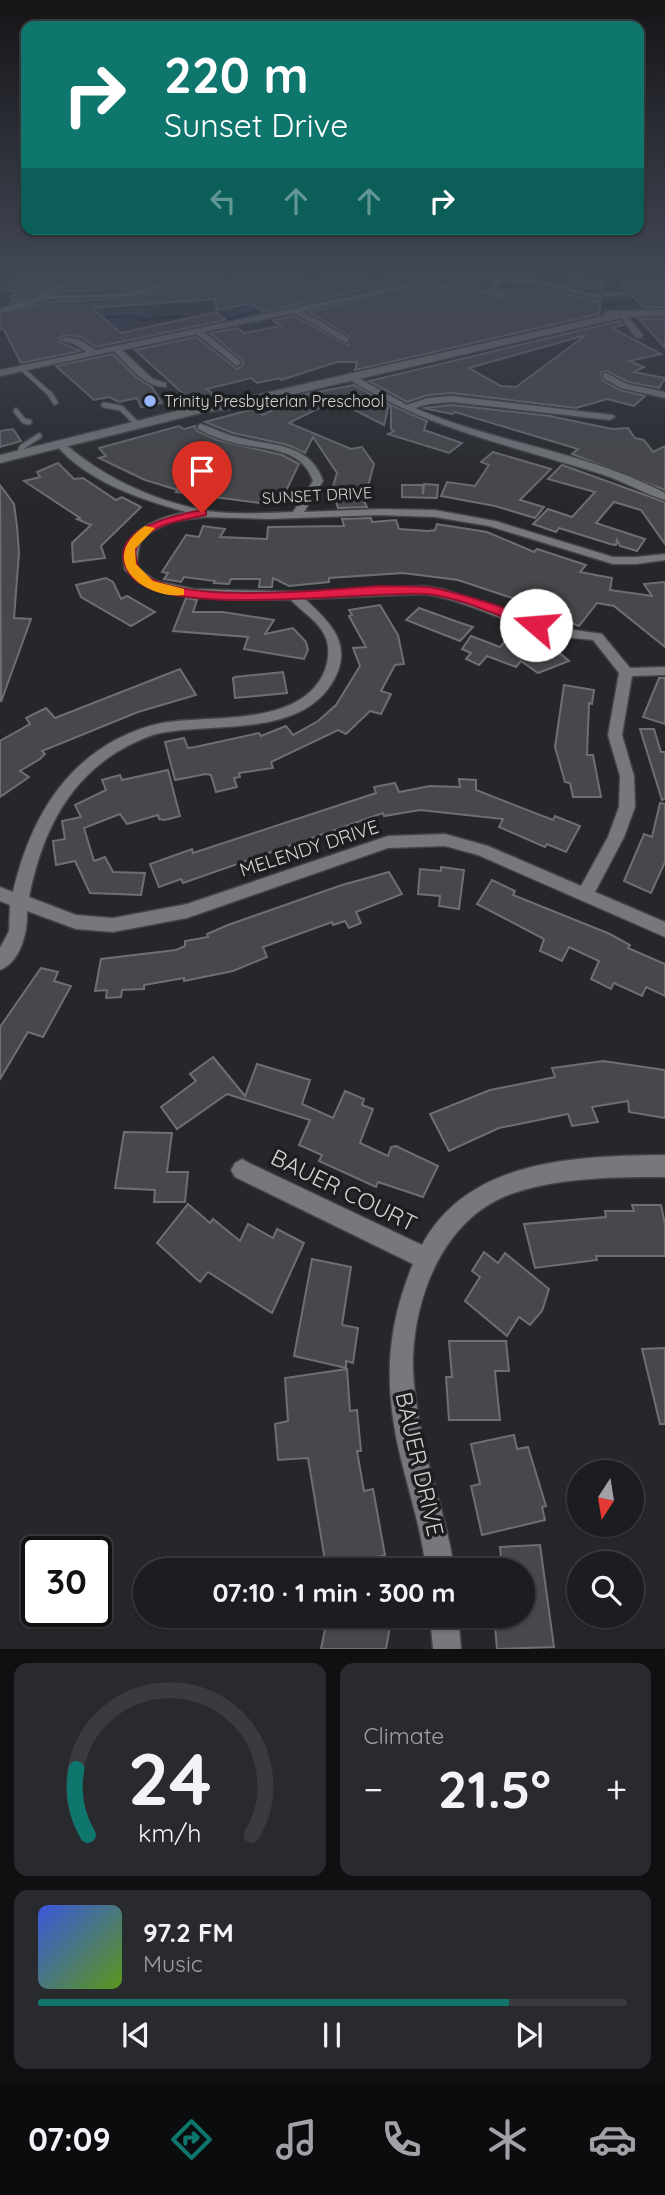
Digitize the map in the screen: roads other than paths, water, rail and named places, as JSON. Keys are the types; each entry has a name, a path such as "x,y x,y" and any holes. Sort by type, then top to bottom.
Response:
{"main road":[{"path":"0,469 138,425 455,352"},
{"path":"0,459 211,414 230,405"}],"street":[{"path":"0,373 93,352"},
{"path":"119,352 150,382 163,385"},
{"path":"224,352 237,363"},
{"path":"350,376 407,408 443,423 617,475 665,497"},
{"path":"606,376 624,386 665,395"},
{"path":"407,408 428,401 452,400 610,417"},
{"path":"201,428 220,436 279,448 307,460 316,471 318,481 297,514"},
{"path":"64,447 123,486 152,500 202,513"},
{"name":"SUNSET DRIVE","path":"626,672 597,637 561,634 448,595 403,589 296,598 186,593 149,584 136,575 130,564 130,549 137,537 169,519 202,513 297,514 383,510 437,513 489,523 616,561 665,557"},
{"path":"0,962 17,934 19,901 33,847 43,823 56,800 86,767 130,739 158,729 267,716 293,708 317,693 331,673 335,652 331,634 296,598"},
{"path":"585,895 630,806 628,776 614,737 617,714 625,694 626,672 665,671"},
{"name":"MELENDY DRIVE","path":"0,894 76,922 113,925 187,911 388,842 445,840 482,850 665,930"},
{"name":"BAUER DRIVE","path":"439,1558 415,1464 400,1375 407,1312 424,1257 459,1211 497,1188 538,1174 594,1166 665,1166"},
{"name":"BAUER COURT","path":"242,1170 424,1257"},
{"path":"445,1628 447,1649"}],"lane":[{"path":"21,368 46,388 55,402"},
{"path":"104,405 121,408 138,425"},
{"path":"16,411 24,421 29,422"},
{"path":"19,454 22,447 39,436"}],"place":[{"name":"Trinity Presbyterian Preschool","path":"150,401"}]}
